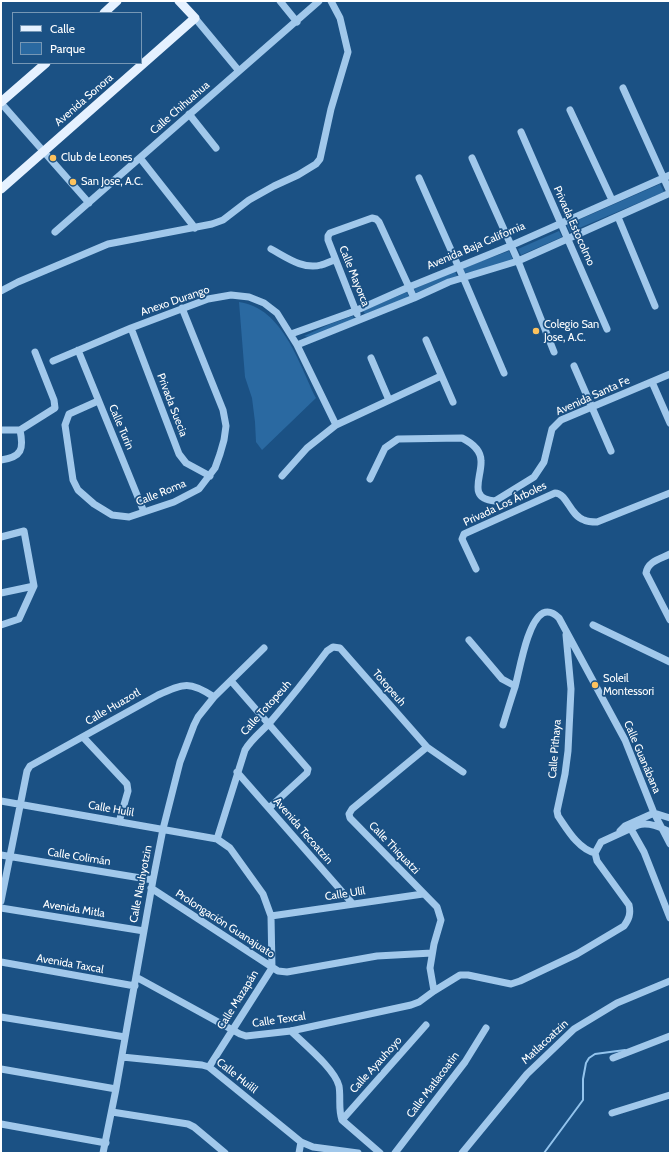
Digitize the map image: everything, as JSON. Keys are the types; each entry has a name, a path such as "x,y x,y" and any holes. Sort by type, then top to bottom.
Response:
{"main road":[{"path":"105,12 118,1"},
{"path":"179,1 195,18"},
{"name":"Avenida Sonora","path":"43,151 195,18"},
{"path":"1,102 45,64"},
{"path":"1,190 43,151"}],"street":[{"path":"280,1 297,22"},
{"name":"Calle Chihuahua","path":"55,232 320,1"},
{"path":"1,291 25,279 108,244 195,228 223,220 249,200 316,164 320,158 331,109 348,52 340,18 331,1"},
{"path":"195,18 239,71"},
{"path":"623,88 667,177 670,193"},
{"path":"1,102 89,203"},
{"path":"570,110 612,200"},
{"path":"189,114 216,148"},
{"name":"Privada Estocolmo","path":"521,132 607,330"},
{"path":"140,158 195,228"},
{"path":"472,158 518,261 554,352"},
{"name":"Avenida Baja California","path":"291,334 355,310 458,266 510,246 561,222 667,177"},
{"path":"419,178 504,374"},
{"name":"Avenida Baja California","path":"297,345 414,298 438,286 518,261 670,193"},
{"path":"618,217 655,306"},
{"name":"Calle Mayorca","path":"360,320 328,240 330,233 372,218 376,219 379,222 414,298"},
{"path":"271,249 299,264 308,266 319,266 335,260"},
{"name":"Anexo Durango","path":"53,361 131,328 208,299 231,295 249,297 264,304 276,313 291,334 336,425"},
{"name":"Calle Roma","path":"98,401 69,414 65,425 73,480 78,490 94,504 112,515 129,518 174,502 199,489 215,468 224,440 226,426 223,410 182,308"},
{"name":"Privada Suecia","path":"131,328 179,454 186,462 210,476"},
{"path":"426,340 453,402"},
{"name":"Calle Turin","path":"78,350 144,512"},
{"path":"1,430 20,430 55,408 56,405 35,352"},
{"path":"371,358 389,400"},
{"path":"574,366 611,451"},
{"name":"Avenida Santa Fe","path":"370,479 385,448 398,439 462,438 472,443 478,451 481,460 477,487 479,493 483,498 495,501 534,477 544,462 552,429 561,420 670,374"},
{"path":"282,476 307,448 336,425 441,376"},
{"path":"652,382 670,423"},
{"path":"1,460 17,456 21,451 22,441 20,430"},
{"name":"Privada Los Árboles","path":"476,569 462,539 464,534 555,492 562,495 579,518 589,522 597,522 670,492"},
{"path":"1,537 24,531 34,586 19,619 1,625"},
{"path":"670,554 649,564 646,573 670,620"},
{"path":"1,592 34,586"},
{"name":"Calle Guanábana","path":"503,725 525,647 532,628 542,614 548,611 554,613 559,618 625,740 654,813 670,844"},
{"path":"593,625 670,662"},
{"name":"Calle Pithaya","path":"566,631 570,689 568,744 565,774 557,811 558,816 579,843 586,849 595,852"},
{"path":"469,640 502,678 515,686"},
{"name":"Calle Totopeuh","path":"217,839 242,756 249,744 269,724 327,651 333,647"},
{"name":"Totopeuh","path":"333,647 340,648 426,747 463,772"},
{"name":"Calle Nauhyotzin","path":"104,1153 153,880 163,830 180,762 198,717 214,697 232,682 264,648"},
{"path":"232,682 309,771 268,808"},
{"name":"Calle Huazotl","path":"20,804 27,771 32,764 174,687 183,685 194,686 214,697"},
{"path":"83,737 127,784 128,791 120,822"},
{"name":"Calle Thiquatzi","path":"426,747 352,809 349,814 350,818 437,907 441,920 432,953 430,971 434,991"},
{"name":"Avenida Tecoatzin","path":"237,772 352,904"},
{"name":"Calle Hulil","path":"1,801 217,839"},
{"path":"1,901 20,804"},
{"path":"616,835 625,826 654,813 670,818"},
{"path":"595,852 601,842 644,824 670,832"},
{"path":"630,829 644,852 670,918"},
{"name":"Calle Mazapán","path":"209,1067 272,968 271,916 263,894 230,848 217,839"},
{"name":"Calle Texcal","path":"136,977 232,1030 246,1036 291,1031 410,1005 419,1002 434,991 463,975 511,984 577,954 624,926 629,919 630,911 628,905 596,861 595,852"},
{"name":"Calle Colimán","path":"1,855 153,880"},
{"name":"Prolongación Guanajuato","path":"152,888 278,971 286,972 376,956 432,953"},
{"name":"Calle Ulil","path":"271,916 423,894"},
{"name":"Avenida Mitla","path":"1,908 144,931"},
{"name":"Avenida Taxcal","path":"1,962 135,986"},
{"name":"Matlacoatzin","path":"462,1153 527,1074 574,1029 617,1003 670,982"},
{"path":"1,1017 125,1038"},
{"name":"Calle Ayauhoyo","path":"342,1120 426,1026"},
{"name":"Calle Matlacoatin","path":"395,1153 465,1062 486,1028"},
{"path":"291,1031 333,1072 339,1085 340,1113 342,1120 380,1153"},
{"path":"613,1058 670,1036"},
{"name":"Calle Huilil","path":"122,1057 209,1067 301,1142"},
{"path":"1,1069 116,1089"},
{"path":"612,1113 670,1095"},
{"path":"112,1112 188,1124 194,1127 225,1153"},
{"path":"1,1124 106,1143"},
{"path":"299,1153 301,1142 313,1147 358,1153"}],"green space":[{"path":"660,184 664,192 570,232 567,225"},
{"path":"559,231 562,237 521,255 518,249"},
{"path":"509,251 513,260 486,269 465,273 463,268"},
{"path":"455,271 457,276 416,293 414,289"},
{"path":"407,292 409,297 365,314 363,311"},
{"path":"239,302 254,306 267,315 278,326 296,354 316,398 262,450 256,442 252,398 245,377"},
{"path":"353,316 354,319 309,337 304,336 330,324"}],"waterway":[{"path":"544,1153 583,1100 583,1079 586,1063 589,1058 595,1054 625,1050"}],"place":[{"name":"Club de Leones","path":"53,158"},
{"name":"San Jose, A.C.","path":"73,182"},
{"name":"Colegio San Jose, A.C.","path":"536,331"},
{"name":"Soleil Montessori","path":"595,685"}]}
